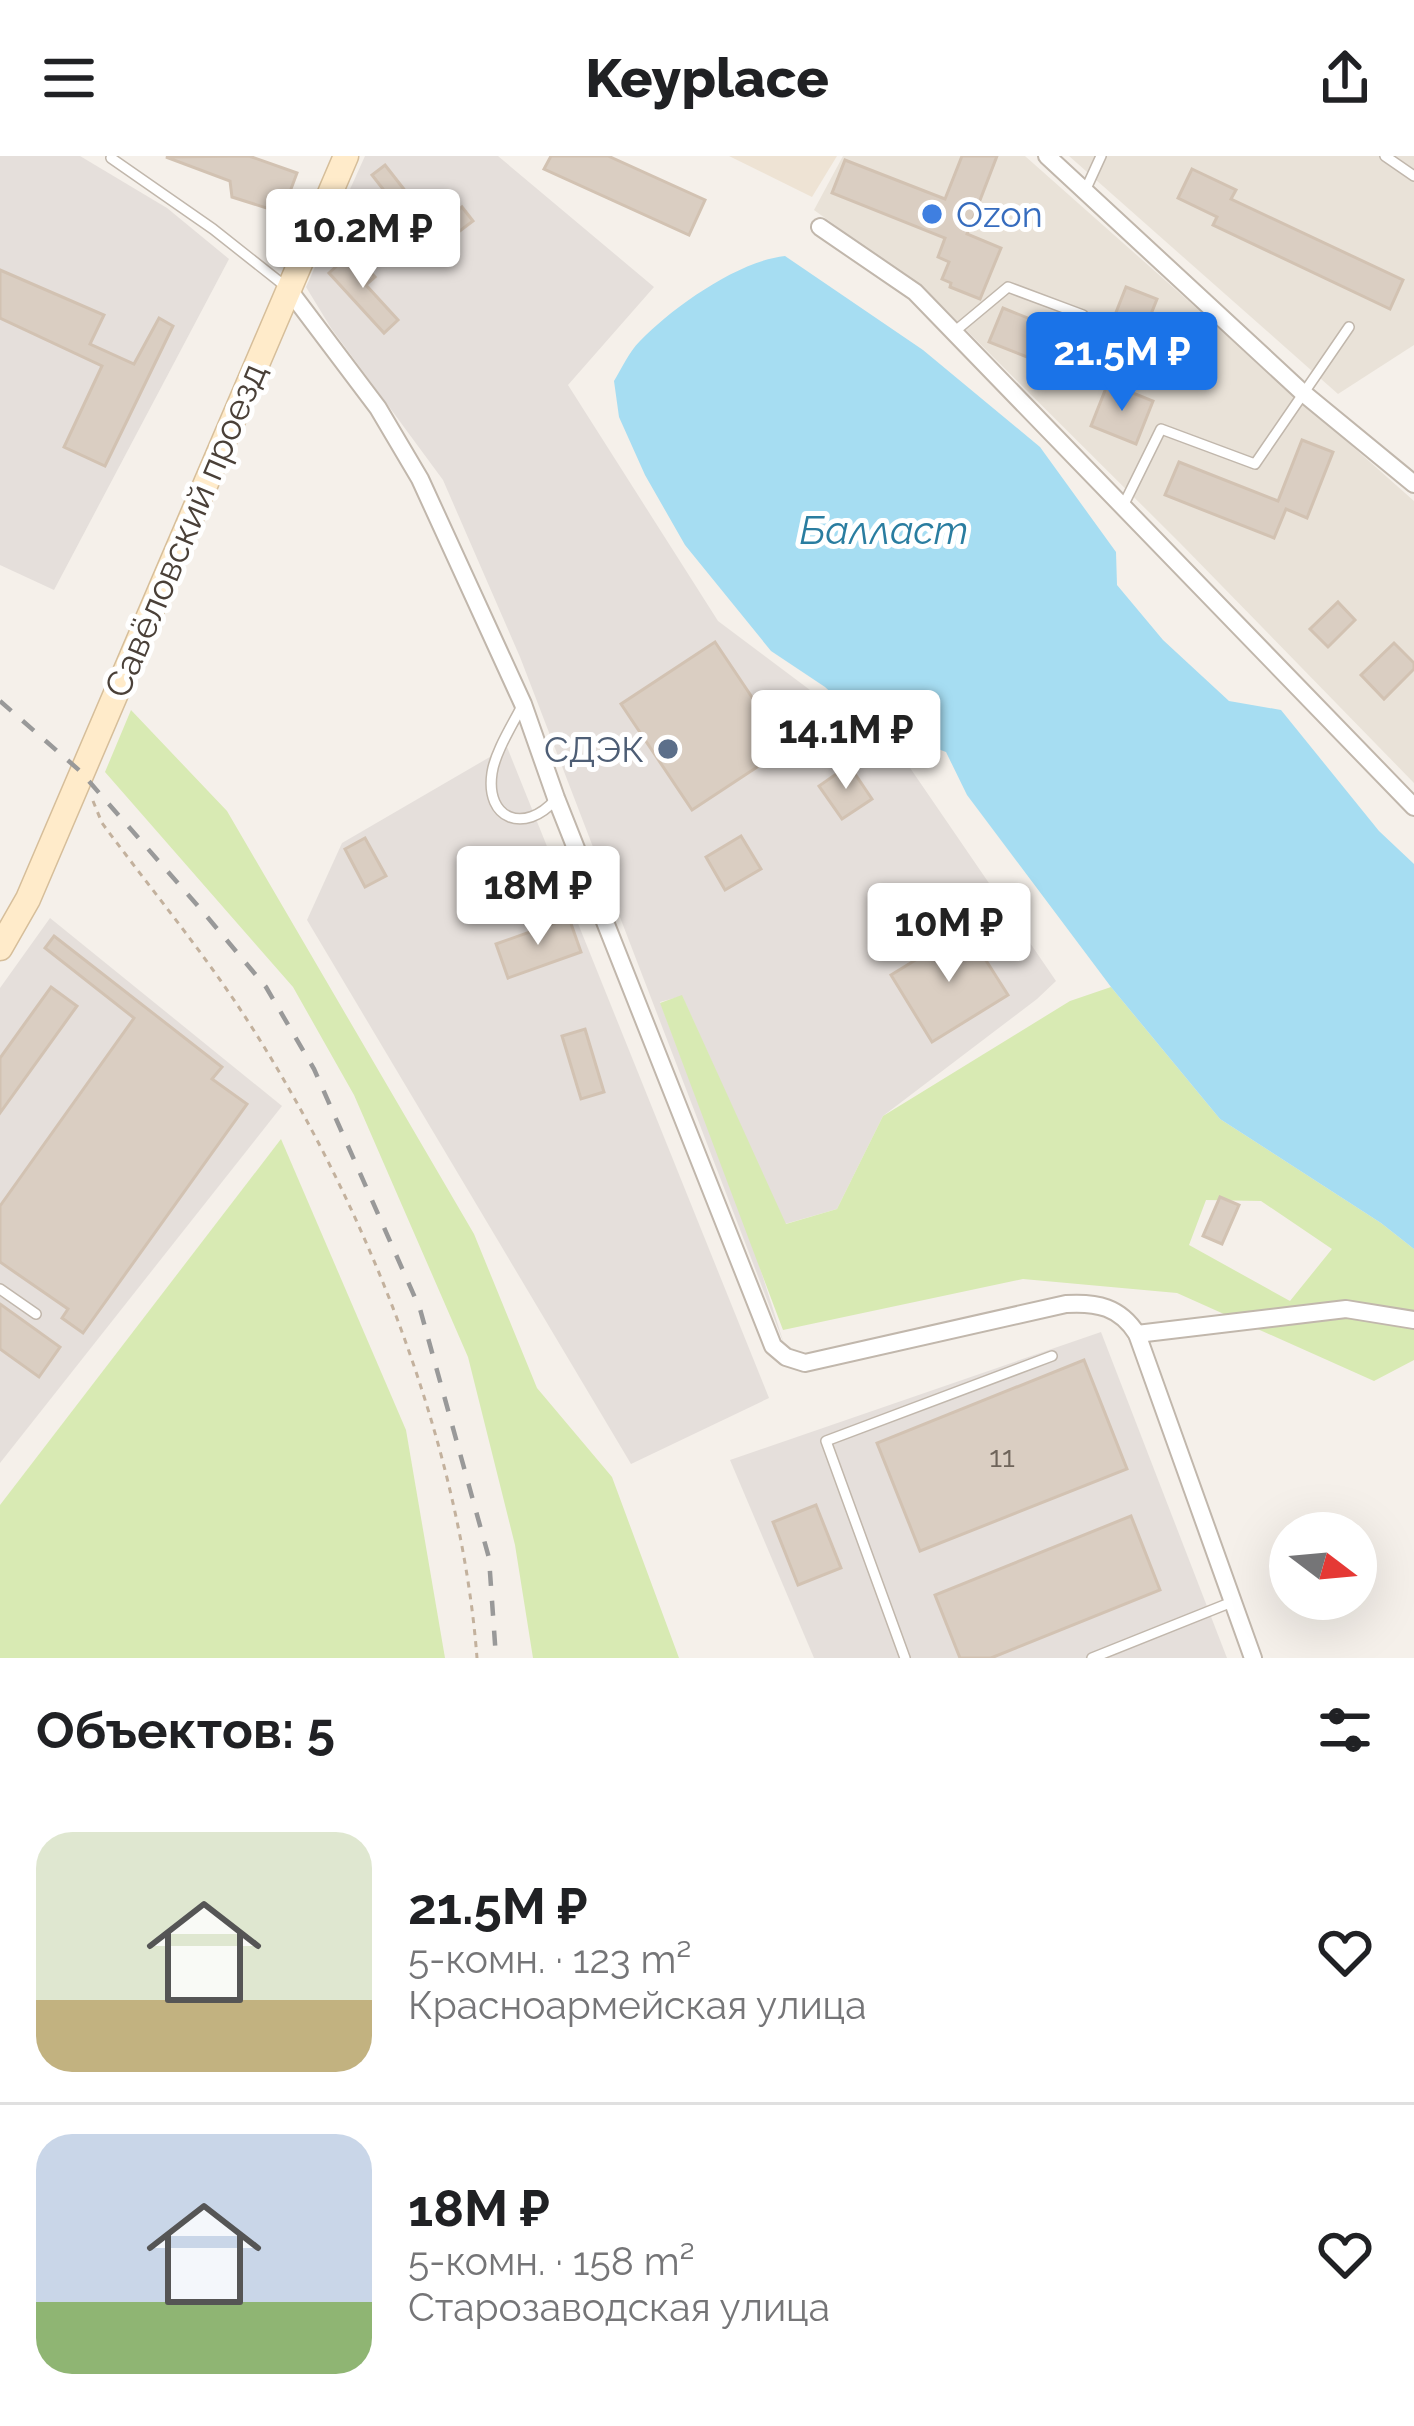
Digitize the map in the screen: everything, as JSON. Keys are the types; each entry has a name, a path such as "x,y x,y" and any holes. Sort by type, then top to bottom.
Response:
{"main road":[{"name":"Савёловский проезд","path":"0,948 28,899 346,156"}],"street":[{"path":"1047,156 1302,392 1414,484"},
{"path":"820,227 914,292 1414,807"},
{"path":"289,290 378,408 420,479 523,704 767,1335 780,1354 805,1363 1066,1304 1094,1304 1118,1312 1137,1334 1253,1658"},
{"path":"1137,1334 1346,1309 1414,1320"}],"lane":[{"path":"1085,191 1101,156"},
{"path":"1385,156 1414,176"},
{"path":"111,158 213,229 289,290"},
{"path":"953,332 1008,287 1083,315"},
{"path":"1123,506 1161,429 1255,464 1349,326"},
{"path":"523,704 492,770 493,795 502,814 530,820 543,814 556,798"},
{"path":"0,1288 36,1314"},
{"path":"905,1658 826,1442 1052,1356"},
{"path":"1092,1658 1232,1602"}],"path":[{"path":"78,776 102,823 237,1005 369,1250 419,1383 448,1480 477,1658"}],"shaded area":[{"path":"0,156 80,156 167,208 229,259 54,590 0,565"},
{"path":"365,156 498,156 654,287 568,385 718,621 906,762 1056,981 883,1116 837,1209 785,1224 682,996 660,1002 755,1252 784,1344 520,657 443,480 306,287"},
{"path":"729,156 837,156 812,197"},
{"path":"843,156 1025,156 1414,501 1414,783 929,293 814,210"},
{"path":"1069,156 1414,156 1414,345 1338,394"},
{"path":"507,747 769,1398 631,1464 307,920 342,843"},
{"path":"50,918 282,1106 0,1463 0,988"},
{"path":"1101,1332 1227,1658 814,1658 730,1460"}],"green space":[{"path":"131,710 227,811 474,1234 537,1388 612,1477 679,1658 533,1658 515,1545 468,1357 354,1095 293,987 105,772"},
{"path":"1111,987 1220,1119 1414,1249 1414,1360 1374,1381 1177,1293 1023,1279 783,1330 660,1003 682,995 786,1224 837,1209 883,1116 1070,1001","holes":["1206,1200 1261,1201 1332,1249 1290,1301 1189,1245"]},
{"path":"281,1139 406,1430 445,1658 0,1658 0,1505"}],"water":[{"name":"Балласт","path":"785,256 923,350 1040,447 1116,552 1117,585 1163,640 1229,701 1281,710 1379,831 1414,864 1414,1249 1220,1119 1111,987 967,795 946,752 861,720 825,687 771,651 685,545 619,417 614,381 640,341 688,300 727,276"}],"building":[{"path":"249,156 297,173 282,213 232,197 230,181 166,157"},
{"path":"551,156 608,156 705,200 689,235 544,169"},
{"path":"962,156 997,156 967,234 1001,248 980,299 942,279 949,262 938,257 945,238 832,193 845,160 945,199"},
{"path":"385,165 435,229 462,207 473,221 432,252 372,175"},
{"path":"1192,169 1236,190 1231,199 1403,280 1390,309 1213,225 1217,217 1178,198"},
{"path":"352,252 375,277 366,285 398,320 384,333 329,273"},
{"path":"0,270 104,315 90,344 134,364 159,318 173,326 105,466 64,447 102,366 0,318"},
{"path":"1126,287 1157,299 1131,364 1110,356 1098,385 989,342 1003,308 1102,348"},
{"path":"1108,383 1153,401 1136,444 1091,426"},
{"path":"1302,440 1333,452 1307,518 1286,509 1274,538 1165,495 1179,462 1278,501"},
{"path":"1338,602 1355,620 1328,647 1310,629"},
{"path":"715,642 786,748 692,810 621,704"},
{"path":"1394,643 1414,663 1414,669 1384,699 1361,675"},
{"path":"849,765 872,799 842,819 819,786"},
{"path":"741,836 761,869 725,890 706,857"},
{"path":"365,838 386,876 365,887 345,849"},
{"path":"569,918 581,952 508,978 496,944"},
{"path":"966,929 1008,995 932,1042 891,975"},
{"path":"54,936 222,1067 212,1079 247,1104 83,1333 62,1318 68,1309 0,1262 0,1206 134,1018 45,948"},
{"path":"51,987 77,1006 0,1113 0,1058"},
{"path":"585,1029 604,1092 581,1099 562,1036"},
{"path":"1220,1197 1239,1205 1222,1244 1203,1236"},
{"path":"0,1304 60,1347 39,1377 0,1349"},
{"path":"1084,1360 1127,1469 920,1551 877,1443"},
{"path":"816,1505 841,1568 798,1585 773,1522"},
{"path":"1131,1516 1160,1590 991,1658 960,1658 935,1595"}],"railway":[{"path":"0,701 80,771 204,913 266,987 314,1069 420,1309 489,1558 496,1658"}],"place":[{"name":"Ozon","path":"932,214"},
{"name":"СДЭК","path":"668,749"}]}
